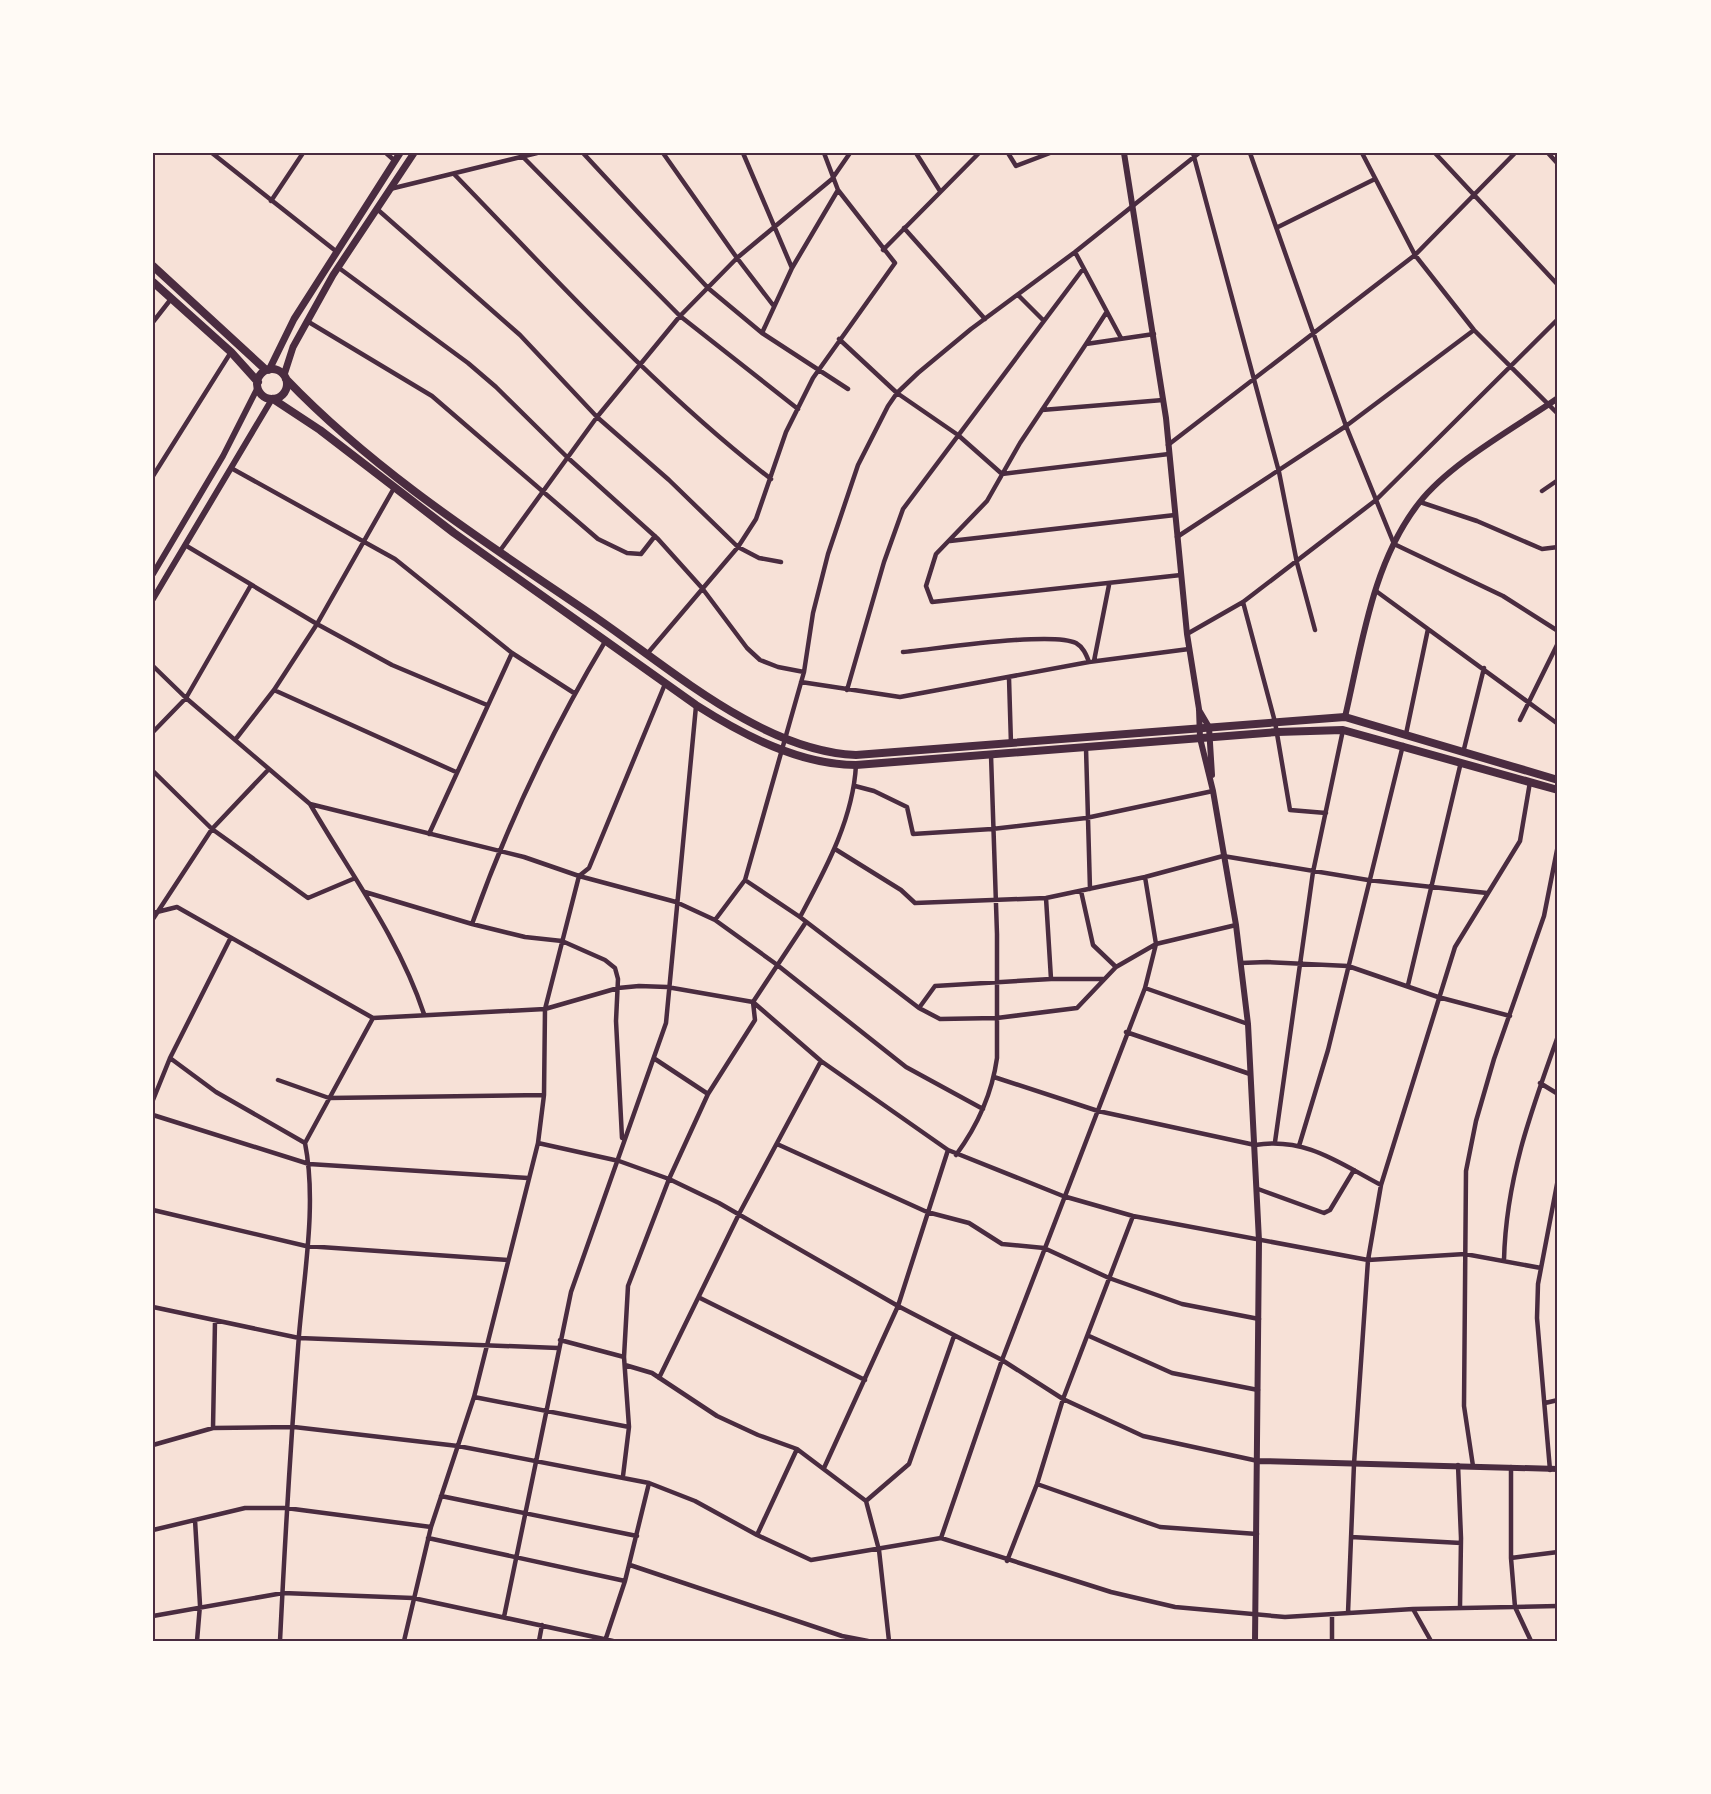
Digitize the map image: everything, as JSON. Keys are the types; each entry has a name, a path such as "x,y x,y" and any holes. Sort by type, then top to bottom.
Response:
{"main road":[{"path":"258,384 294,319 400,153"},
{"path":"273,399 286,390 285,377 289,356 307,321 414,153"},
{"path":"153,266 267,370 276,369 318,410 405,482 499,552 739,716 826,752 856,755 1345,717 1558,780"},
{"path":"153,282 231,352 258,384 261,394 273,399 320,430 394,488 665,684 735,728 782,748 823,762 856,765 1277,732 1343,730 1558,790"}],"street":[{"path":"212,153 337,252"},
{"path":"271,201 303,153"},
{"path":"386,153 395,160"},
{"path":"390,189 537,153"},
{"path":"583,153 708,288 762,333 817,371 848,389"},
{"path":"663,153 736,258 774,305"},
{"path":"743,153 792,268"},
{"path":"647,654 738,547 756,519 786,432 817,371 895,263 838,190 824,153"},
{"path":"499,552 597,417 680,316 736,258 773,225 832,179 850,153"},
{"path":"916,153 940,191"},
{"path":"883,250 979,153"},
{"path":"1008,153 1016,166 1050,153"},
{"path":"1124,153 1163,400 1187,634 1199,709 1198,728 1213,791 1236,925 1248,1024 1259,1241 1255,1641"},
{"path":"1250,153 1278,227 1346,426 1394,544 1503,596 1558,631"},
{"path":"1362,153 1415,255 1474,330 1558,414"},
{"path":"1435,153 1558,285"},
{"path":"1168,445 1253,379 1315,335 1415,255 1515,153"},
{"path":"1548,153 1558,164"},
{"path":"715,920 745,880 804,672 813,613 843,505 876,426 897,393 985,320 1075,252 1195,154 1279,472 1297,563 1315,630"},
{"path":"524,155 680,316 798,409"},
{"path":"454,174 639,364 730,447 771,479"},
{"path":"1278,227 1375,179"},
{"path":"762,333 792,268 838,190"},
{"path":"377,209 520,335 597,417 669,480 738,547 759,558 781,562"},
{"path":"904,228 985,320"},
{"path":"1075,252 1121,338"},
{"path":"339,268 468,363 655,536 702,588 747,648 760,660 778,667 804,672"},
{"path":"847,690 884,562 903,509 1083,269"},
{"path":"1018,295 1043,320"},
{"path":"153,322 171,299"},
{"path":"1106,313 1042,410 987,501 936,554 927,575 927,594 932,602 1109,585 1181,575"},
{"path":"1187,634 1243,602 1297,563 1376,500 1558,319"},
{"path":"307,321 432,396 598,538 627,553 641,554 655,536"},
{"path":"1177,537 1346,426 1474,330"},
{"path":"1086,344 1154,334"},
{"path":"838,339 897,393 958,435 1002,474 1169,454"},
{"path":"153,476 231,352"},
{"path":"153,574 228,448 258,384"},
{"path":"1345,717 1376,591 1394,544 1420,502 1449,473 1558,398"},
{"path":"153,599 273,399"},
{"path":"1042,410 1163,400"},
{"path":"231,468 395,559 512,653 574,693"},
{"path":"1542,491 1558,480"},
{"path":"235,740 274,690 317,624 394,488"},
{"path":"1420,502 1477,520 1542,549 1558,548"},
{"path":"950,541 1175,515"},
{"path":"185,545 317,624 392,665 487,705"},
{"path":"153,732 186,698 251,585"},
{"path":"1092,661 1109,585"},
{"path":"1376,591 1558,724"},
{"path":"1243,602 1275,722 1290,810 1326,813"},
{"path":"1406,734 1428,629"},
{"path":"472,924 498,850 574,693 606,640"},
{"path":"903,652 1001,641 1068,641 1084,650 1092,661"},
{"path":"1520,720 1558,644"},
{"path":"801,682 900,697 1092,661 1189,649"},
{"path":"429,834 512,653"},
{"path":"153,666 186,698 310,804 353,879 365,892 412,977 424,1014"},
{"path":"1464,753 1484,668"},
{"path":"1009,678 1011,744"},
{"path":"404,1641 412,1598 431,1527 474,1397 538,1143 544,1095 545,1009 579,876 589,868 665,684"},
{"path":"274,690 456,772"},
{"path":"622,1141 655,1059 666,1023 696,705"},
{"path":"1199,709 1209,727 1213,791"},
{"path":"1275,1142 1302,964 1313,872 1343,730"},
{"path":"1299,1146 1328,1050 1403,745"},
{"path":"1086,748 1089,889"},
{"path":"956,1155 978,1123 994,1077 998,1018 991,755"},
{"path":"1408,985 1461,762"},
{"path":"800,917 835,849 855,786 856,765"},
{"path":"153,919 155,912 212,829 268,770"},
{"path":"153,771 212,829 308,898 353,879"},
{"path":"1348,1613 1354,1464 1368,1260 1382,1185 1455,947 1520,841 1530,782"},
{"path":"855,786 874,791 907,807 913,834 992,829 1086,818 1213,791"},
{"path":"310,804 498,850 579,876 676,902 715,920 776,964 906,1067 983,1109"},
{"path":"1473,1466 1464,1406 1466,1171 1476,1121 1544,916 1558,844"},
{"path":"835,849 901,891 915,903 1046,898 1145,877 1223,856 1430,889 1487,893"},
{"path":"941,1538 1002,1360 1126,1032 1145,988 1156,945 1145,877"},
{"path":"745,880 800,917 919,1008 940,1019 998,1018 1077,1008 1116,967 1156,945 1236,925"},
{"path":"1081,891 1093,945 1116,967"},
{"path":"365,892 472,924 525,937 562,941 615,968 618,988 616,1021 622,1141 619,1161 571,1292 504,1617"},
{"path":"1046,898 1051,979"},
{"path":"155,912 177,908 373,1018 545,1009 618,988 668,987 753,1002 821,1061 948,1150 1063,1196 1133,1216 1368,1260 1465,1254 1541,1268"},
{"path":"623,1476 629,1427 624,1356 628,1286 669,1179 708,1094 755,1020 753,1002 776,964 806,922"},
{"path":"153,1100 170,1058 230,939"},
{"path":"1241,963 1348,966 1438,997 1509,1016"},
{"path":"919,1008 935,986 1051,979 1104,980"},
{"path":"1145,988 1248,1024"},
{"path":"280,1641 286,1508 294,1427 306,1246 309,1164 305,1143 373,1018"},
{"path":"1126,1032 1250,1074"},
{"path":"1504,1260 1505,1230 1520,1145 1558,1036"},
{"path":"170,1058 216,1092 305,1143"},
{"path":"655,1059 708,1094"},
{"path":"659,1378 739,1214 821,1061"},
{"path":"994,1077 1098,1111 1255,1145 1275,1142 1328,1154 1382,1185"},
{"path":"278,1080 329,1098 544,1095"},
{"path":"1540,1083 1558,1094"},
{"path":"153,1115 309,1164 528,1178"},
{"path":"538,1143 619,1161 669,1179 739,1214 898,1306 1002,1360 1063,1400 1143,1436 1258,1461 1558,1469"},
{"path":"777,1144 927,1212 969,1222 1002,1244 1044,1248 1109,1278 1182,1304 1259,1319"},
{"path":"824,1468 898,1306 948,1150"},
{"path":"1258,1189 1324,1213 1330,1210 1353,1170"},
{"path":"1550,1470 1537,1318 1541,1268 1558,1179"},
{"path":"153,1210 306,1246 508,1260"},
{"path":"1007,1561 1037,1484 1063,1400 1133,1216"},
{"path":"700,1298 865,1380"},
{"path":"153,1307 299,1338 558,1348"},
{"path":"213,1428 215,1321"},
{"path":"866,1501 909,1464 954,1336"},
{"path":"1089,1336 1172,1373 1258,1390"},
{"path":"560,1340 624,1356"},
{"path":"625,1365 659,1378 717,1416 758,1435 797,1449 866,1501 879,1550 889,1641"},
{"path":"474,1397 629,1427"},
{"path":"1545,1403 1558,1400"},
{"path":"153,1445 213,1428 294,1427 458,1446 623,1476 649,1483 695,1501 757,1535 811,1560 941,1538 1007,1561 1146,1601 1175,1607 1285,1617 1413,1609 1558,1606"},
{"path":"757,1535 797,1449"},
{"path":"1458,1465 1461,1543 1460,1608"},
{"path":"1511,1467 1511,1558 1515,1607 1532,1641"},
{"path":"605,1640 626,1581 649,1483"},
{"path":"1037,1484 1160,1527 1257,1534"},
{"path":"441,1496 637,1536"},
{"path":"153,1530 245,1508 286,1508 431,1527"},
{"path":"195,1520 200,1605 197,1641"},
{"path":"1351,1537 1461,1543"},
{"path":"428,1538 626,1581"},
{"path":"1511,1558 1558,1552"},
{"path":"630,1566 842,1636 868,1641"},
{"path":"153,1616 200,1605 283,1593 412,1598 613,1641"},
{"path":"1413,1609 1431,1641"},
{"path":"1332,1614 1332,1641"},
{"path":"539,1641 542,1625"}]}
